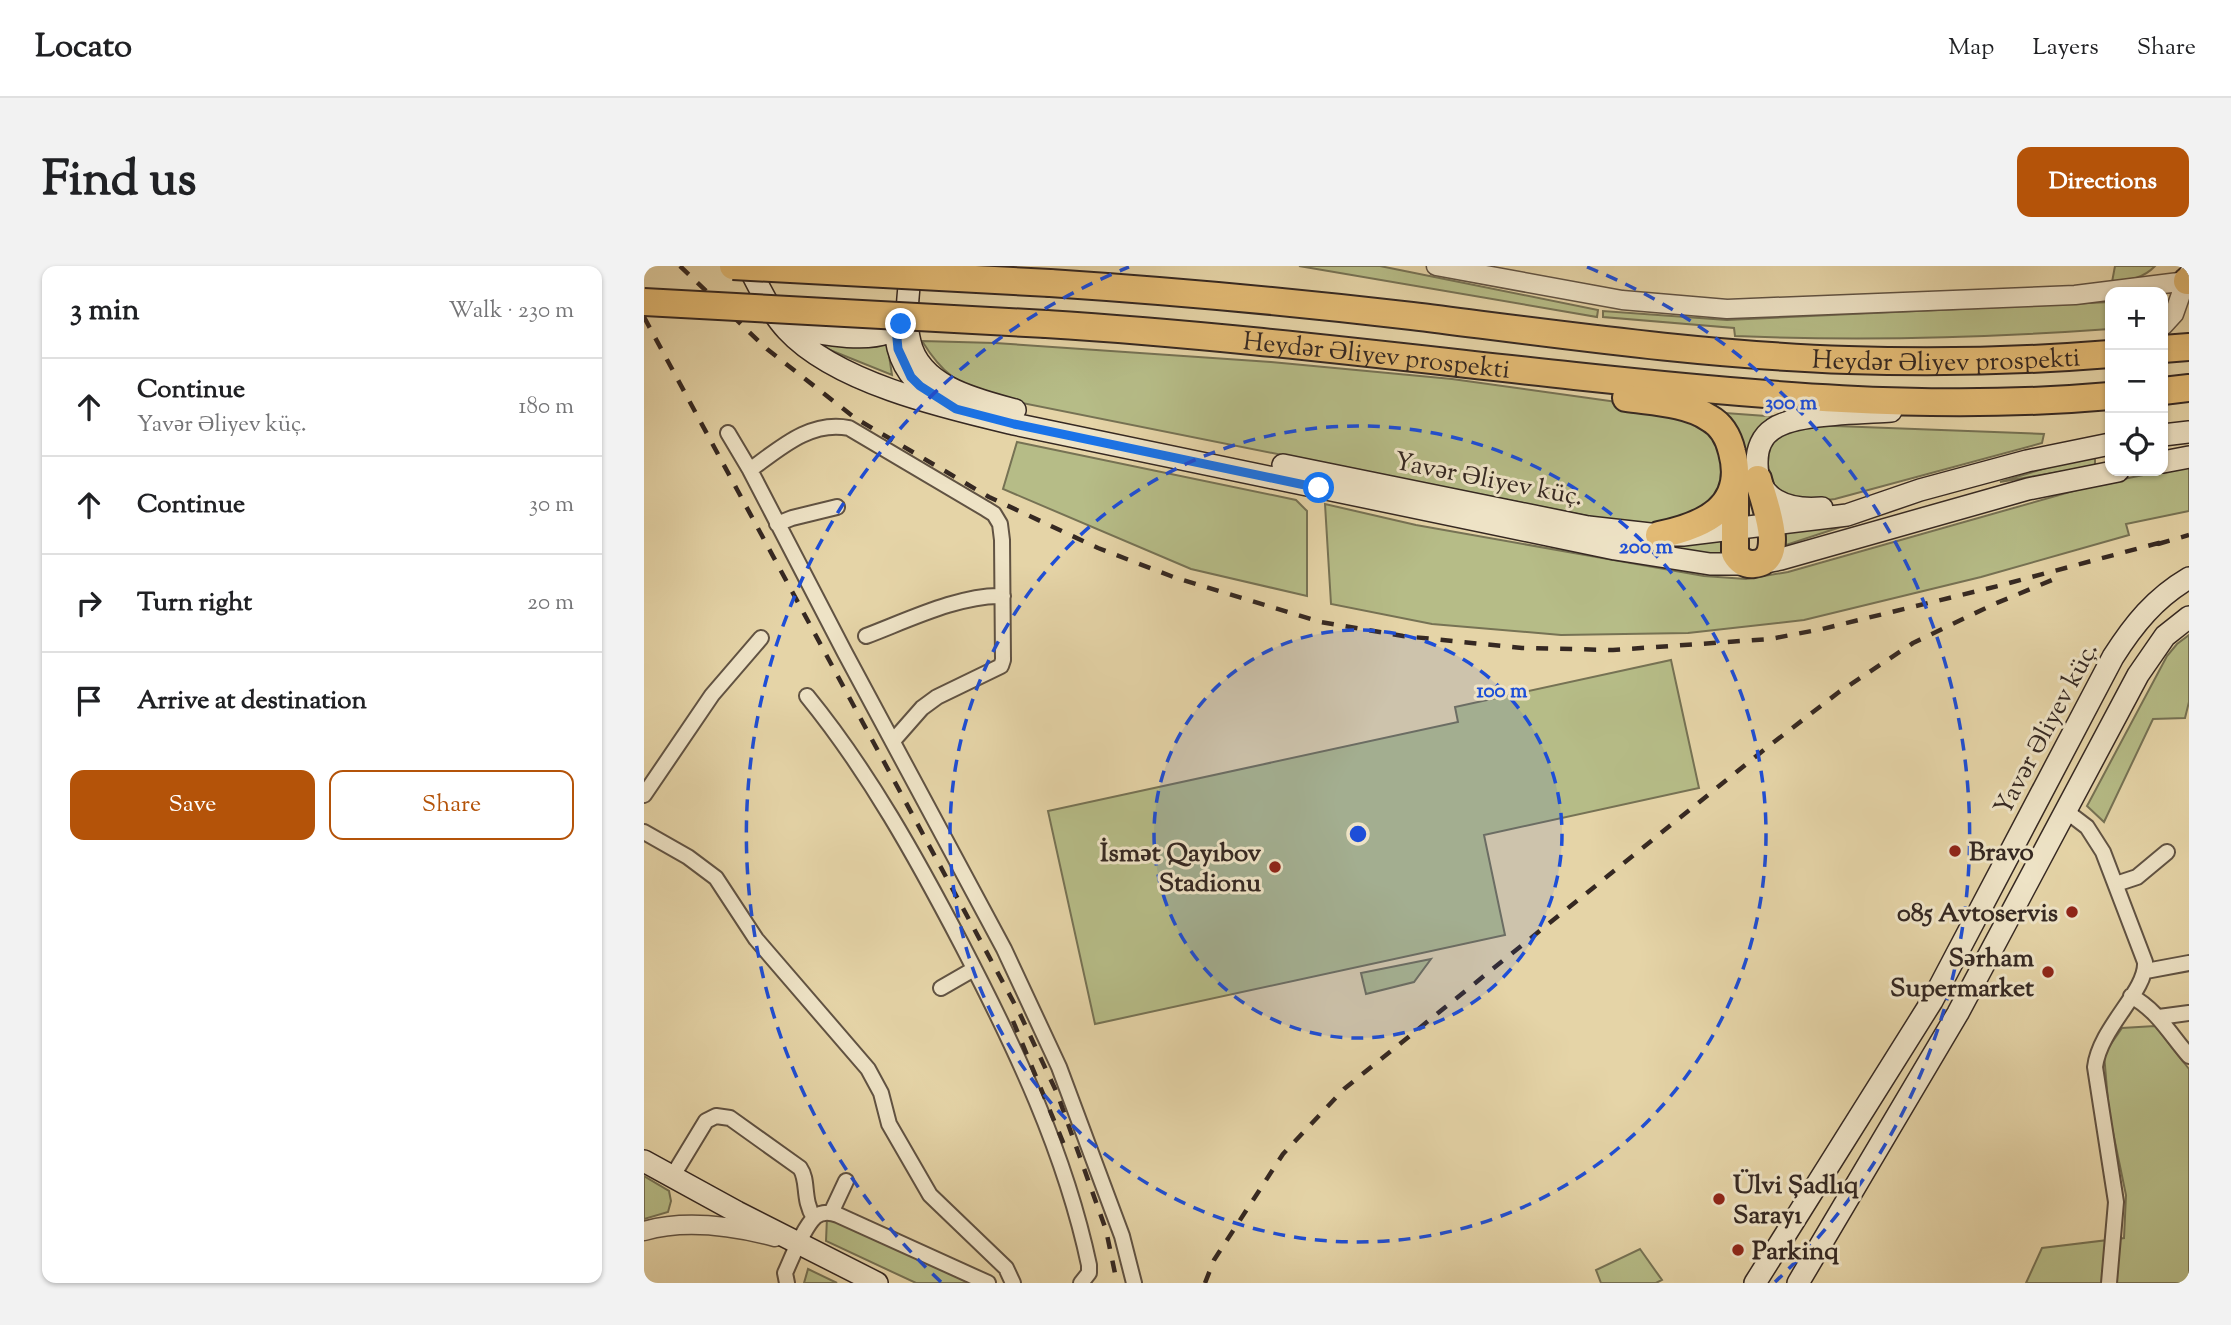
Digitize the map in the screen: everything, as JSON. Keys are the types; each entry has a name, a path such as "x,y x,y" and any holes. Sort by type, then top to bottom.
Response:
{"highway":[{"name":"Heydər Əliyev prospekti","path":"733,266 1050,284 1327,307 1633,344 1755,355 1873,361 2025,360 2105,354"},
{"name":"Heydər Əliyev prospekti","path":"644,302 1046,324 1206,336 1762,395 1900,402 2011,402 2105,396"},
{"path":"2168,349 2189,347"},
{"path":"1383,355 1696,412 1709,417 1725,434 1735,463 1747,479 1770,524 1772,553 1769,558 1755,564 1747,563 1738,557 1734,547 1734,529 1747,479"},
{"path":"2168,390 2189,388"},
{"path":"1659,535 1697,525 1715,514 1747,479"}],"main road":[{"name":"Yavər Əliyev küç.","path":"748,266 778,319 804,345 833,363 895,391 1014,424 1571,541 1710,564 1755,564 1782,559 2028,489 2105,474"},
{"path":"899,266 902,320"},
{"path":"911,266 898,349 911,377 920,386 956,409"},
{"path":"778,319 803,330 848,335 884,334 902,320"},
{"name":"Yavər Əliyev küç.","path":"902,320 913,352 927,371 954,390 990,403 1188,447 1588,527 1659,535 1707,533 1847,515 1920,490 2027,461 2105,447"},
{"path":"1920,490 1828,508 1800,508 1773,499 1747,479 1759,446 1772,429 1783,424 1834,415 2011,402"},
{"path":"2168,434 2189,432"},
{"path":"2168,461 2189,457"},
{"name":"Yavər Əliyev küç.","path":"1755,1283 1932,1001 2113,657 2142,614 2158,599 2189,578"},
{"path":"1798,1283 1958,1013 2138,675 2165,636 2189,617"},
{"path":"644,1161 877,1283"}],"street":[{"path":"1436,266 1622,300 1727,309 2075,295 2105,297"},
{"path":"2075,295 2188,277 2174,314 2168,321"},
{"path":"2025,360 2105,346"},
{"path":"750,470 806,432 830,426 849,428 994,514 1000,524 1003,596 1001,666 937,697 922,708 893,741"},
{"path":"728,433 1004,949 1059,1067 1122,1236 1134,1283"},
{"path":"777,524 836,507"},
{"path":"866,636 966,600 988,595 1003,596"},
{"path":"644,795 712,695 761,638"},
{"path":"807,696 839,735 929,881 1020,1061 1066,1179 1090,1265 1089,1273 1082,1283"},
{"path":"2066,811 2094,836 2116,884 2146,971 2100,1045 2095,1067 2116,1202 2109,1283"},
{"path":"644,832 688,856 716,878 756,939 868,1069 880,1093 889,1124 930,1195 1006,1268 1013,1283"},
{"path":"2116,884 2137,877 2167,852"},
{"path":"2146,971 2189,963"},
{"path":"941,988 974,969"},
{"path":"2131,996 2147,1004 2189,1056"},
{"path":"2159,1017 2189,1013"},
{"path":"672,1177 706,1121 716,1116 730,1118 800,1168 804,1175 805,1199 814,1218"},
{"path":"831,1213 846,1181"},
{"path":"788,1283 785,1273 814,1218 820,1214 831,1213 988,1283"},
{"path":"644,1231 678,1226 720,1226 799,1244"}],"green space":[{"path":"1299,266 1380,266 1598,310 1597,317"},
{"path":"2115,266 2155,266 2140,276 2112,282"},
{"path":"2105,302 2105,329 2016,335 1876,338 1735,336 1734,328 1603,317 1603,311 1727,320"},
{"path":"814,340 887,342 892,375 830,350"},
{"path":"922,341 995,343 1271,362 1452,379 1660,408 1717,432 1729,481 1700,517 1648,525 1598,518 997,398 972,388 946,371"},
{"path":"1711,412 1780,417 1750,494 1747,495"},
{"path":"1809,425 2044,434 2042,443 1835,499 1812,502 1782,497 1765,478 1770,447 1787,433"},
{"path":"1017,442 1296,500 1307,511 1307,596 1191,569 1003,489"},
{"path":"2095,453 2095,466 2000,482"},
{"path":"2189,466 2189,511 2126,524 2129,535 1981,577 1804,620 1688,633 1561,635 1432,624 1331,604 1325,504 1416,525 1704,576 1746,579 1788,572 2098,484 2138,476 2168,476 2168,470"},
{"path":"1856,522 1780,547 1779,534"},
{"path":"1728,539 1729,557 1638,545 1691,544"},
{"path":"2189,635 2189,702 2185,718 2153,719 2104,822 2087,806 2167,656"},
{"name":"İsmət Qayıbov Stadionu","path":"1671,660 1699,788 1484,835 1505,935 1095,1024 1048,811 1458,722 1455,707"},
{"path":"1431,959 1414,982 1366,994 1361,973"},
{"path":"2155,1026 2189,1069 2189,1283 2026,1283 2042,1248 2124,1238 2126,1195 2109,1113 2104,1054 2122,1028"},
{"path":"644,1176 669,1191 671,1201 668,1212 644,1219"},
{"path":"827,1217 970,1283 916,1283 826,1241"},
{"path":"1640,1249 1662,1280 1656,1283 1601,1283 1596,1270"},
{"path":"808,1269 837,1283 804,1283"}],"railway":[{"path":"680,266 767,349 855,418 989,497 1098,548 1176,578 1321,622 1403,636 1522,648 1613,650 1770,639 1998,586 2166,541"},
{"path":"644,317 1020,1014 1057,1093 1106,1230 1117,1283"},
{"path":"2158,544 2189,535"},
{"path":"1205,1283 1214,1260 1283,1154 1344,1089 1839,692 1913,643 2052,580"},
{"path":"1013,1021 1065,1147"}],"place":[{"name":"Bravo","path":"1955,851"},
{"name":"İsmət Qayıbov Stadionu","path":"1275,867"},
{"name":"085 Avtoservis","path":"2072,912"},
{"name":"Sərham Supermarket","path":"2048,972"},
{"name":"Ülvi Şadlıq Sarayı","path":"1719,1199"},
{"name":"Parkinq","path":"1738,1250"}],"route":[{"path":"901,324 896,328 896,338 905,368 920,386 956,409 1014,424 1319,488"}]}
